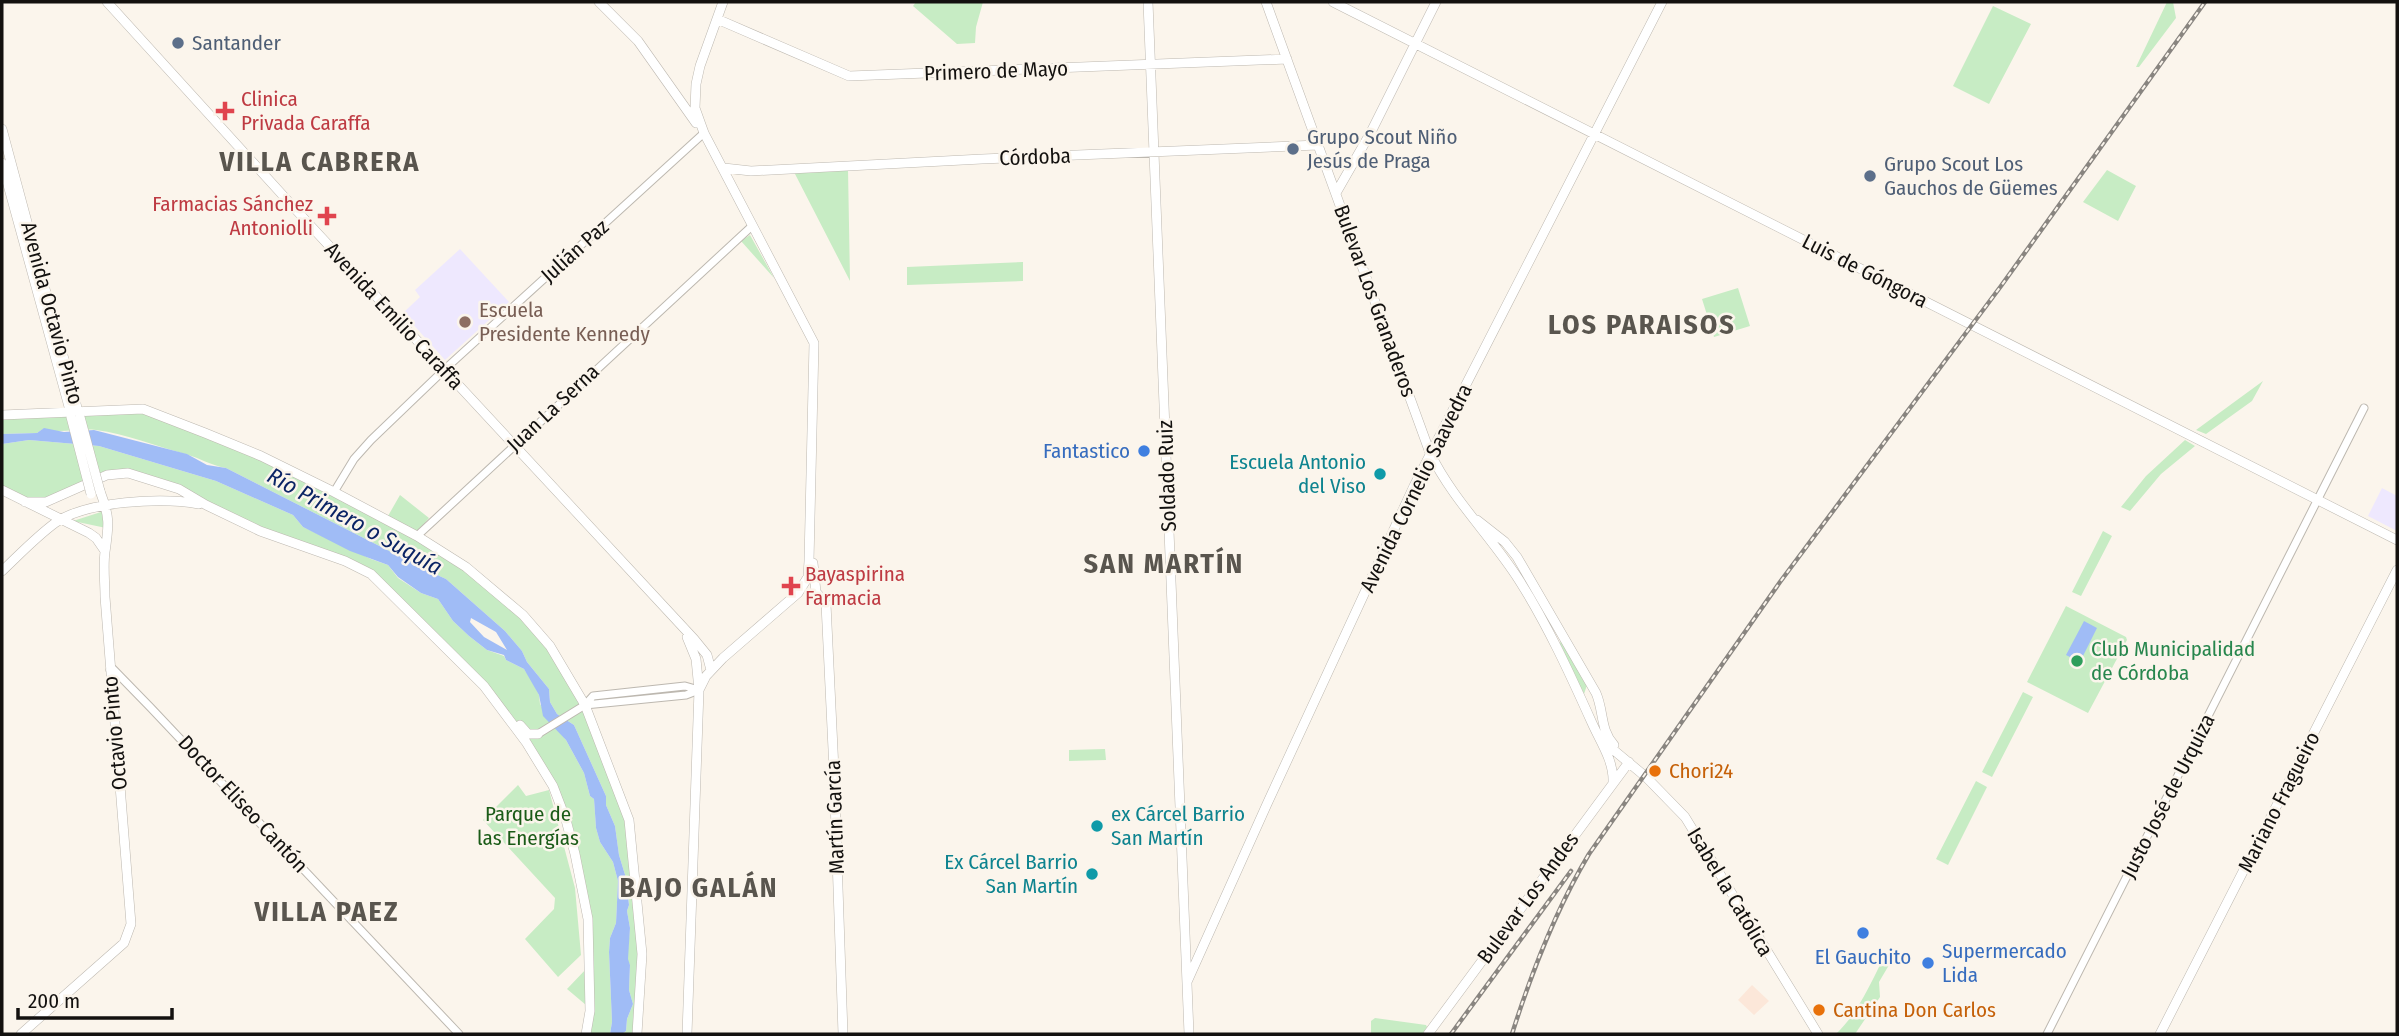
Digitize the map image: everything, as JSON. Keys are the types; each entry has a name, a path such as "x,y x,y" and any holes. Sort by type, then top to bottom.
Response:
{"main road":[{"name":"Avenida Emilio Caraffa","path":"107,2 684,629 707,655 711,670"},
{"path":"599,2 638,41 704,133 814,344 808,577 802,590 711,670 699,690"},
{"path":"704,133 695,108 695,98 700,66 723,2"},
{"name":"Soldado Ruiz","path":"1148,2 1189,1034"},
{"name":"Bulevar Los Granaderos","path":"1266,2 1430,453 1469,515 1518,579 1541,618 1600,737 1613,782"},
{"name":"Luis de Góngora","path":"1333,2 2050,362 2397,540"},
{"path":"1336,192 1348,175 1436,2"},
{"name":"Avenida Cornelio Saavedra","path":"1187,982 1430,453 1662,2"},
{"name":"Primero de Mayo","path":"717,19 849,76 1287,59"},
{"path":"681,102 689,104 695,98"},
{"name":"Avenida Octavio Pinto","path":"2,129 75,414"},
{"name":"Córdoba","path":"724,168 751,172 1318,145"},
{"name":"Avenida Octavio Pinto","path":"2,163 75,414"},
{"name":"Córdoba","path":"730,180 751,172"},
{"path":"2,415 143,410 254,453 417,536 474,572 523,615 554,652 599,737 630,825 642,954 637,1034"},
{"path":"75,414 96,492 106,505"},
{"path":"25,502 46,502 107,475 128,473 180,489 206,505 268,535 365,571 493,697 526,742 561,805"},
{"path":"2,490 89,533 105,551"},
{"path":"93,508 96,492"},
{"path":"2,571 62,519 93,508 166,500 206,505"},
{"name":"Octavio Pinto","path":"21,1034 112,955 127,938 132,919 112,669 105,551 110,531 106,505"},
{"name":"Bulevar Los Granaderos","path":"1469,515 1502,538 1517,557 1596,693 1605,734 1629,762"},
{"name":"Martín García","path":"810,547 816,592 825,600 843,1032"},
{"name":"Mariano Fragueiro","path":"2160,1034 2397,570"},
{"name":"Avenida Emilio Caraffa","path":"684,629 696,659 699,690 687,1034"},
{"path":"439,642 448,645 493,688 525,732 537,735 536,747 556,785 583,887 588,919 590,1011 586,1034"},
{"path":"707,655 723,658"},
{"name":"Bulevar Los Granaderos","path":"1600,737 1614,752 1629,762"},
{"name":"Bulevar Los Andes","path":"1428,1034 1629,762"},
{"name":"Isabel la Católica","path":"1629,762 1675,804 1685,817 1818,1034"}],"street":[{"name":"Julián Paz","path":"334,492 354,458 371,440 704,133"},
{"name":"Juan La Serna","path":"417,536 752,226"},
{"name":"Justo José de Urquiza","path":"2047,1034 2364,408"},
{"name":"Doctor Eliseo Cantón","path":"112,669 459,1034"},
{"path":"537,735 582,706 686,695 699,690"}],"shaded area":[{"name":"Escuela Presidente Kennedy","path":"460,249 509,302 445,360 403,313 420,297 415,290"},
{"path":"2382,488 2397,496 2397,531 2368,516"},
{"path":"1752,985 1769,1001 1754,1015 1738,1000"}],"green space":[{"path":"916,2 983,2 975,43 957,44 913,6"},
{"path":"2167,2 2173,2 2176,18 2139,67 2136,67"},
{"path":"1993,6 2031,24 1989,104 1953,86"},
{"path":"848,169 850,281 794,172"},
{"path":"2107,170 2136,186 2118,221 2083,202"},
{"path":"750,235 774,278 741,241"},
{"path":"1023,262 1023,281 907,285 907,267"},
{"path":"1738,288 1750,326 1714,337 1702,299"},
{"path":"2263,381 2252,401 2206,434 2196,430"},
{"path":"143,409 205,433 417,536 523,615 568,674 629,820 641,938 637,1034 622,1034 626,1031 633,1004 629,990 630,965 627,959 629,905 626,878 615,826 606,805 606,796 574,725 557,714 550,702 549,689 527,662 522,651 505,631 446,579 419,563 401,557 226,468 141,440 96,430 43,429 37,433 2,434 2,415"},
{"path":"29,440 99,446 216,481 293,515 303,527 388,565 398,578 421,593 438,599 453,621 487,650 504,656 506,660 524,669 539,695 540,704 566,740 584,773 590,796 594,799 600,842 613,862 618,881 616,923 610,938 609,952 612,1022 610,1034 586,1034 588,919 561,805 493,697 371,574 308,549 186,493 120,472 38,502 2,490 2,444"},
{"path":"2185,440 2195,446 2161,474 2130,511 2121,507 2146,476"},
{"path":"400,495 429,518 417,532 388,516"},
{"path":"104,511 106,528 73,521"},
{"path":"2103,531 2112,536 2081,596 2072,592"},
{"name":"Club Municipalidad de Córdoba","path":"2066,606 2126,637 2127,640 2088,713 2027,682"},
{"path":"1561,639 1588,682 1584,694 1560,644"},
{"path":"2023,692 2033,697 1992,777 1982,772"},
{"path":"1105,749 1106,760 1069,761 1069,750"},
{"path":"1976,781 1987,787 1948,865 1936,859"},
{"name":"Parque de las Energías","path":"518,785 526,796 549,790 575,888 581,955 558,977 525,939 554,909 555,898 483,820"},
{"path":"1882,961 1889,965 1879,982 1880,997 1855,1034 1836,1034 1856,1009"},
{"path":"588,967 586,1005 567,989"},
{"path":"1375,1018 1427,1027 1422,1034 1371,1034 1371,1021"}],"water":[{"path":"44,428 64,432 94,430 187,454 207,465 226,468 401,557 419,563 446,579 505,631 549,689 550,702 557,714 574,725 606,796 606,805 615,826 626,878 629,905 629,990 633,1004 626,1031 622,1034 610,1034 612,1022 609,952 610,938 616,923 618,881 613,862 600,842 594,799 590,796 584,773 566,740 543,716 539,695 524,669 506,660 504,655 487,650 453,621 438,599 421,593 398,577 388,565 350,551 303,527 293,515 216,481 99,446 29,440 2,444 2,434 37,433","holes":["471,618 496,632 507,650 484,637 470,622"]},
{"path":"2084,621 2097,628 2080,662 2066,655"}],"railway":[{"path":"1512,1034 1545,942 1565,897 1589,854 1780,582 2001,286 2205,2"},
{"path":"1451,1034 1571,871"}],"place":[{"name":"Santander","path":"178,43"},
{"name":"Clinica Privada Caraffa","path":"225,111"},
{"name":"Grupo Scout Niño Jesús de Praga","path":"1293,149"},
{"name":"Grupo Scout Los Gauchos de Güemes","path":"1870,176"},
{"name":"Farmacias Sánchez Antoniolli","path":"327,216"},
{"name":"Escuela Presidente Kennedy","path":"465,322"},
{"name":"Fantastico","path":"1144,451"},
{"name":"Escuela Antonio del Viso","path":"1380,474"},
{"name":"Bayaspirina Farmacia","path":"791,586"},
{"name":"Club Municipalidad de Córdoba","path":"2077,661"},
{"name":"Chori24","path":"1655,771"},
{"name":"ex Cárcel Barrio San Martín","path":"1097,826"},
{"name":"Ex Cárcel Barrio San Martín","path":"1092,874"},
{"name":"El Gauchito","path":"1863,933"},
{"name":"Supermercado Lida","path":"1928,963"},
{"name":"Cantina Don Carlos","path":"1819,1010"}],"district":[{"name":"VILLA CABRERA","path":"320,161"},
{"name":"LOS PARAISOS","path":"1642,324"},
{"name":"SAN MARTÍN","path":"1164,563"},
{"name":"BAJO GALÁN","path":"699,887"},
{"name":"VILLA PAEZ","path":"327,911"}],"water label":[{"name":"Río Primero o Suquía","path":"355,521"}]}
